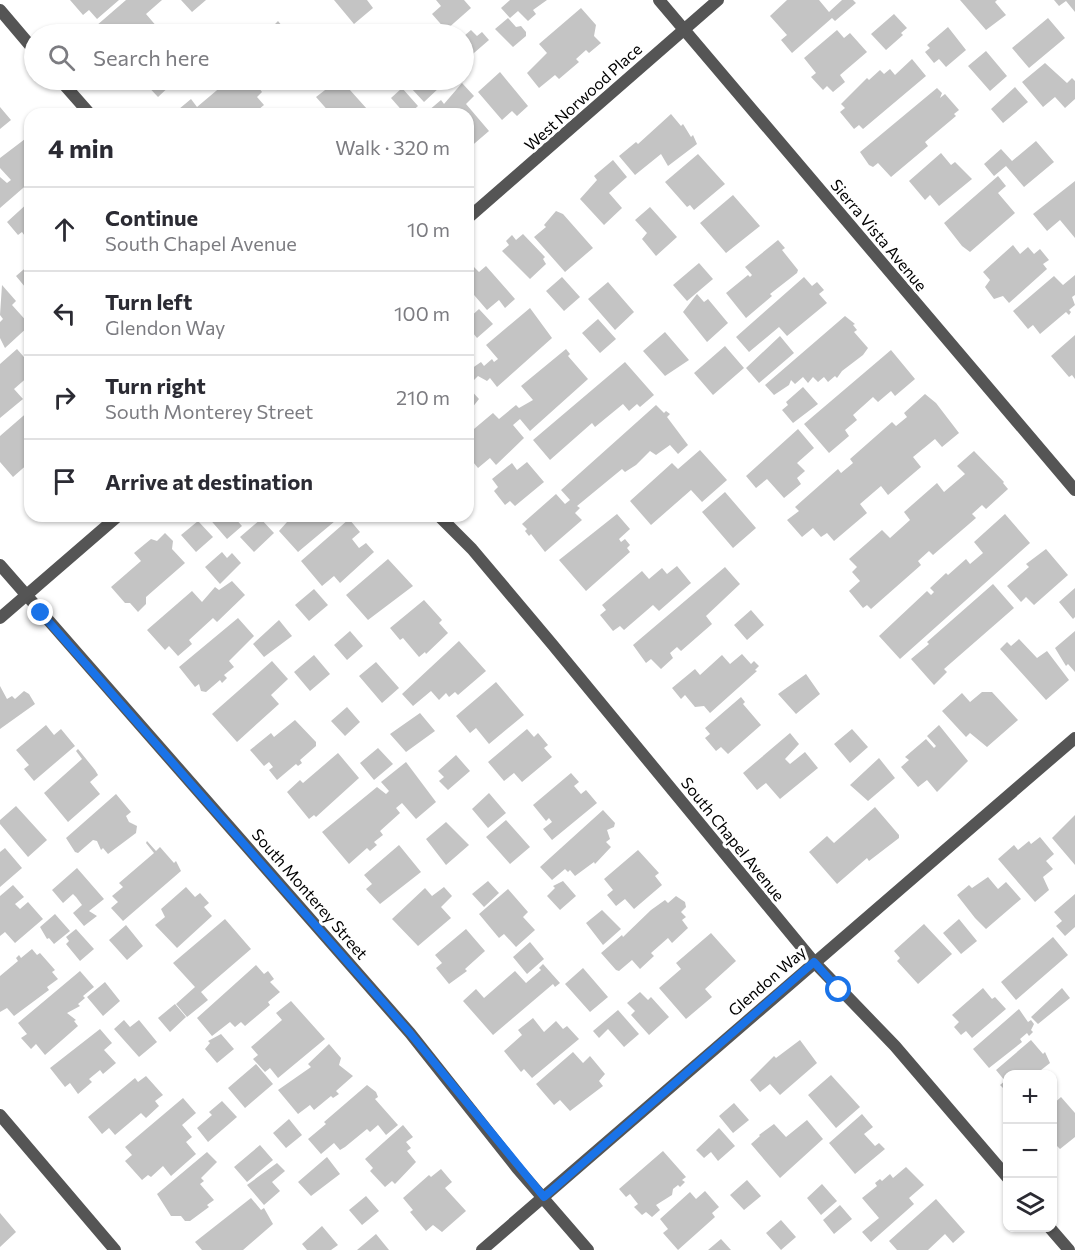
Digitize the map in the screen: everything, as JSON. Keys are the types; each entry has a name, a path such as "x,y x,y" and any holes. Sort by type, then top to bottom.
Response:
{"street":[{"name":"Sierra Vista Avenue","path":"658,0 1075,490"},
{"name":"West Norwood Place","path":"474,213 718,0"},
{"path":"0,10 24,38"},
{"path":"69,90 85,108"},
{"path":"0,618 111,522"},
{"name":"South Chapel Avenue","path":"445,522 471,549 552,644 814,962 895,1046 1003,1172"},
{"name":"South Monterey Street","path":"0,565 410,1033 588,1250"},
{"name":"Glendon Way","path":"482,1250 1075,738"},
{"path":"0,1115 115,1250"},
{"path":"1054,1232 1069,1250"}],"building":[{"path":"70,0 119,0 97,19 89,10 83,15"},
{"path":"126,0 162,0 146,14 155,24 98,24"},
{"path":"181,0 206,0 192,12"},
{"path":"334,0 367,0 373,8 354,24"},
{"path":"436,0 464,0 471,8 453,24 441,24 432,14 441,6"},
{"path":"510,0 547,0 533,10 536,14 528,21 518,11 510,18 501,8"},
{"path":"787,0 819,0 829,12 842,0 853,0 856,3 835,21 832,18 792,53 781,40 787,35 770,16"},
{"path":"960,0 997,0 995,2 1006,15 986,30"},
{"path":"1054,0 1075,0 1075,12 1066,1 1059,6"},
{"path":"581,8 596,25 594,36 601,43 589,53 586,50 576,59 579,62 559,79 555,75 539,88 527,73 547,53 539,44"},
{"path":"894,14 907,28 901,33 903,35 886,50 871,34"},
{"path":"508,18 516,27 521,26 526,32 526,36 513,47 495,29"},
{"path":"1048,18 1065,38 1029,68 1012,48"},
{"path":"948,27 966,50 946,67 939,59 934,63 925,52 930,48 927,45"},
{"path":"837,30 844,38 850,33 867,52 840,75 845,82 833,92 827,86 823,90 811,77 816,73 804,58"},
{"path":"482,32 489,40 474,53 474,33 477,36"},
{"path":"986,51 1007,76 990,91 968,66"},
{"path":"912,59 926,76 863,129 859,125 854,129 840,112 845,108 841,104 867,78 869,80 880,70 884,74 890,69 895,75"},
{"path":"1045,63 1067,83 1072,78 1075,81 1075,99 1065,108 1055,97 1043,107 1022,82"},
{"path":"500,72 528,106 517,116 512,111 502,120 478,92"},
{"path":"1015,87 1028,102 1003,123 991,109"},
{"path":"937,88 942,93 940,98 945,94 959,110 954,114 956,116 925,142 928,146 891,177 878,163 873,167 869,165 860,152"},
{"path":"151,90 166,90 158,97"},
{"path":"217,90 260,90 262,92 257,97 264,105 260,108 180,108 191,99 197,107"},
{"path":"325,90 350,90 366,108 326,108 316,97"},
{"path":"400,90 404,90 418,106 400,108 391,98"},
{"path":"413,90 437,90 424,102"},
{"path":"456,90 468,90 474,96 466,104 469,108 432,108 441,100 444,104"},
{"path":"0,107 11,120 0,129"},
{"path":"474,113 489,131 474,144"},
{"path":"671,114 681,126 683,124 691,137 693,135 697,144 668,166 661,154 635,175 619,156 636,142 638,144"},
{"path":"24,140 24,187 0,208 0,177 7,183 11,180 0,168 0,158"},
{"path":"1036,141 1054,162 1024,187 1006,166 994,176 984,164 1001,149 1012,161"},
{"path":"941,153 951,165 955,162 972,179 939,206 930,195 925,200 909,181"},
{"path":"698,154 725,184 694,210 690,205 687,207 665,182"},
{"path":"613,160 627,177 609,193 622,208 604,225 580,199 597,180 594,176"},
{"path":"998,176 1006,186 998,193 1015,213 970,252 962,246 944,223"},
{"path":"1075,181 1075,238 1060,220 1047,231 1033,214"},
{"path":"733,195 760,226 726,253 700,223"},
{"path":"24,206 24,235 22,232 18,235 7,222"},
{"path":"650,207 677,237 656,256 642,239 647,233 635,220"},
{"path":"556,211 563,214 593,248 565,272 534,237 546,227 544,225"},
{"path":"523,234 545,257 543,259 546,264 530,279 502,251 509,245 506,241 512,235 516,240"},
{"path":"778,240 785,248 782,250 798,270 797,273 770,294 772,296 746,318 726,293 748,275 750,277 752,275 745,267"},
{"path":"1013,245 1020,254 1028,247 1034,254 1040,249 1049,260 1043,264 1047,269 1009,303 1003,296 994,299 985,287 990,280 983,272"},
{"path":"699,263 713,279 687,301 673,285"},
{"path":"486,266 515,299 505,308 499,300 487,310 474,295 474,267 479,272"},
{"path":"24,269 24,286 16,276"},
{"path":"1075,275 1075,295 1072,297 1075,305 1069,310 1071,312 1069,315 1066,312 1040,334 1033,325 1028,329 1013,311 1054,276 1063,285"},
{"path":"562,277 580,297 564,311 546,291"},
{"path":"804,277 812,286 817,282 824,290 819,294 827,303 787,336 779,327 749,352 736,337"},
{"path":"608,282 634,312 615,330 588,299"},
{"path":"2,285 16,301 12,305 24,318 24,331 5,348 0,338 0,322 3,319 0,315"},
{"path":"697,294 704,302 708,299 728,323 707,342 683,312"},
{"path":"530,308 552,338 497,387 490,378 487,381 478,376 474,380 474,367 481,362 484,366 492,359 494,362 498,359 486,345"},
{"path":"479,309 493,324 477,338 474,334 474,314"},
{"path":"845,316 855,324 853,325 857,330 854,332 868,348 863,355 842,371 837,378 835,376 828,382 824,377 818,382 813,377 808,383 803,377 795,384 791,380 789,385 774,395 765,385"},
{"path":"598,319 616,339 600,353 582,333"},
{"path":"665,332 689,360 665,376 643,351"},
{"path":"1075,335 1075,379 1072,375 1069,377 1051,356"},
{"path":"780,336 794,353 759,383 746,368"},
{"path":"725,346 744,368 713,395 694,373"},
{"path":"17,349 24,357 24,380 14,389 23,399 0,418 0,364"},
{"path":"566,349 570,354 568,356 588,379 530,431 520,419 513,425 524,438 496,465 490,458 478,468 474,463 474,429 493,413 499,419 516,405 519,408 533,400 521,386"},
{"path":"891,350 915,379 895,396 891,391 878,402 873,397 853,415 857,420 845,430 849,436 829,453 804,424"},
{"path":"625,362 654,395 640,407 637,404 629,411 623,404 595,427 592,423 550,460 533,440"},
{"path":"803,387 818,404 793,423 782,410 788,405 786,402"},
{"path":"474,394 479,399 474,405"},
{"path":"925,394 936,403 959,433 942,447 935,439 913,457 921,467 888,495 881,486 860,504 867,513 834,541 827,533 821,537 813,528 802,537 787,520 799,511 795,507 838,469 841,473 853,463 850,459 892,422 896,426 907,417 904,413"},
{"path":"656,405 664,413 666,411 670,414 667,417 688,445 678,454 670,445 656,455 650,451 636,465 625,472 622,469 577,506 580,508 575,513 582,520 545,552 531,534 529,536 522,524 556,494 565,504 570,500 561,490"},
{"path":"24,415 24,467 13,477 0,462 0,436"},
{"path":"798,429 814,448 797,463 805,471 797,478 801,484 784,498 767,479 756,488 746,476"},
{"path":"700,450 727,480 702,502 691,490 651,525 630,501 672,463 678,469"},
{"path":"974,451 1008,489 986,509 982,505 972,514 976,518 933,555 929,551 918,561 921,565 871,609 867,605 863,608 849,591 860,581 852,572 857,567 849,559 882,530 890,538 910,520 904,512 937,483 944,492 965,474 957,466"},
{"path":"527,462 544,482 515,506 510,501 505,505 494,491 498,487 492,479 512,463 517,470"},
{"path":"725,492 756,528 733,548 702,512"},
{"path":"617,514 630,529 619,539 621,542 625,539 630,545 627,548 630,552 586,591 559,560"},
{"path":"1005,514 1030,543 900,659 879,636 927,591 931,595 934,592 930,588 946,573 948,575 966,559 970,564 983,553 974,542"},
{"path":"199,522 213,537 196,552 181,535"},
{"path":"212,522 238,522 242,526 227,539"},
{"path":"258,522 264,522 274,533 254,552 240,537"},
{"path":"287,522 334,522 298,552 279,531"},
{"path":"346,522 352,522 360,532 352,539 359,548 366,543 374,552 340,583 334,576 322,586 301,561"},
{"path":"165,533 173,541 172,549 185,563 146,597 146,604 138,612 130,603 125,603 111,587 141,561 134,553 151,539 157,541"},
{"path":"1046,549 1068,575 1034,605 1026,597 1021,602 1007,586 1029,567 1026,564"},
{"path":"222,552 227,558 232,553 241,563 220,584 205,567"},
{"path":"388,559 413,586 368,620 346,595"},
{"path":"677,566 691,583 659,611 653,605 624,630 620,626 613,631 600,615 606,610 602,605 642,571 649,579 662,568 667,574"},
{"path":"725,567 740,584 706,616 712,624 681,651 677,647 670,653 673,658 661,669 651,659 646,663 633,645"},
{"path":"232,581 245,595 217,622 213,618 189,640 192,644 178,656 169,646 165,650 147,630 192,591 202,602 215,587 219,590"},
{"path":"993,584 1014,608 944,669 947,672 934,685 911,659"},
{"path":"1075,588 1075,617 1073,619 1059,602"},
{"path":"314,589 328,605 309,621 295,605"},
{"path":"424,600 442,620 439,623 448,633 426,654 425,652 419,657 403,638 400,640 390,628"},
{"path":"751,610 764,625 747,640 734,625"},
{"path":"238,618 254,636 229,661 234,667 224,675 227,678 222,683 220,680 206,692 201,691 199,684 195,687 179,667"},
{"path":"279,620 292,636 264,657 253,644"},
{"path":"350,631 363,646 347,660 334,645"},
{"path":"1075,631 1075,672 1068,664 1066,666 1055,648"},
{"path":"1019,639 1037,658 1047,651 1069,680 1046,700 1000,649 1007,642 1011,646"},
{"path":"459,641 486,671 458,695 455,692 449,697 446,693 439,700 431,691 413,706 402,694"},
{"path":"742,654 751,664 754,661 759,666 755,670 757,671 710,713 704,706 695,707 685,695 681,699 672,688 695,669 700,675 722,655 730,664"},
{"path":"314,655 330,674 310,691 294,672"},
{"path":"272,661 288,679 271,695 279,704 237,742 212,714"},
{"path":"376,662 399,688 382,703 359,676"},
{"path":"806,674 820,694 796,714 778,694"},
{"path":"496,682 524,715 489,744 476,728 470,733 456,716"},
{"path":"0,686 7,699 12,696 15,699 24,691 29,694 35,704 0,729"},
{"path":"982,692 992,692 1018,720 987,747 970,733 966,737 942,711 962,693 970,702"},
{"path":"741,697 745,702 743,704 761,725 728,754 721,747 716,751 705,738 710,734 705,728"},
{"path":"347,707 360,722 345,736 331,721"},
{"path":"420,713 435,731 406,752 390,734"},
{"path":"295,720 316,742 316,746 300,760 302,763 298,766 296,764 277,780 269,770 273,767 269,762 264,766 250,750 271,733 274,737"},
{"path":"46,725 54,735 61,729 75,746 34,781 24,769 29,765 16,750"},
{"path":"939,725 968,761 937,792 927,780 918,787 901,767 909,760 905,757 926,739 934,748 936,746 927,736"},
{"path":"527,729 534,737 538,733 548,745 544,748 552,757 522,782 514,773 504,781 488,762"},
{"path":"852,729 868,747 850,763 834,744"},
{"path":"790,733 799,744 785,759 790,764 805,752 818,768 780,799 766,783 757,790 743,773"},
{"path":"378,748 393,764 374,780 360,763"},
{"path":"78,749 98,775 90,782 100,794 68,822 44,793 82,759 76,751"},
{"path":"338,753 359,778 316,817 314,815 309,819 287,792 300,780 303,783"},
{"path":"456,755 470,771 448,790 439,781 444,777 438,771"},
{"path":"879,758 895,778 868,801 850,785"},
{"path":"406,762 436,802 416,819 402,803 396,808 400,813 380,831 383,835 374,842 377,845 370,851 367,848 349,864 322,832 377,787 386,794 389,791 381,782"},
{"path":"571,773 579,782 574,786 581,794 586,790 597,803 552,840 543,829 552,822 549,818 546,821 533,805"},
{"path":"489,793 506,813 488,828 472,809"},
{"path":"116,794 131,812 126,816 129,822 137,826 136,833 108,854 103,848 101,850 97,841 93,840 78,853 75,852 66,838"},
{"path":"16,806 47,840 28,857 0,824 0,820"},
{"path":"875,807 899,835 899,838 869,861 867,858 837,884 809,852 827,836 834,843"},
{"path":"603,810 615,823 614,827 607,830 610,839 606,842 611,847 595,864 594,862 575,876 570,870 568,872 565,869 552,880 540,867"},
{"path":"1075,815 1075,865 1052,838"},
{"path":"506,820 530,847 510,864 486,837"},
{"path":"446,822 469,845 446,865 426,839"},
{"path":"1040,837 1054,854 1046,861 1053,869 1043,877 1049,890 1035,902 998,859 1014,845 1018,850 1029,841 1031,844"},
{"path":"147,841 156,851 160,847 174,863 176,861 181,871 123,921 111,908 118,902 112,896 123,887 119,883 154,853 146,843"},
{"path":"399,845 421,872 380,904 366,889 372,884 364,875"},
{"path":"5,848 22,868 0,887 0,852"},
{"path":"638,850 659,873 655,876 662,885 634,909 625,899 616,906 607,895 613,890 604,879"},
{"path":"77,868 104,899 89,911 97,916 84,926 73,913 82,905 76,897 73,894 63,903 52,890"},
{"path":"988,877 998,889 1006,882 1021,899 986,929 957,895 969,885 972,888"},
{"path":"488,881 499,893 484,907 472,894"},
{"path":"563,881 576,896 560,910 547,896 555,888 553,886"},
{"path":"13,885 24,897 15,904 20,909 28,902 43,919 15,943 5,932 0,936 0,896"},
{"path":"186,887 195,897 200,893 209,903 204,907 212,916 177,948 155,925 165,917 161,909"},
{"path":"444,887 452,896 441,907 451,918 418,946 392,919 425,888 432,896"},
{"path":"508,889 528,912 523,917 535,930 516,947 504,934 499,938 479,914"},
{"path":"1075,894 1075,927 1065,936 1056,926 1062,921 1054,912"},
{"path":"676,896 685,902 686,907 681,912 686,917 682,920 688,928 672,943 668,938 651,953 654,956 640,969 632,960 619,971 616,970 601,953 622,935 623,937 651,910 665,900 668,903"},
{"path":"602,910 621,929 603,945 586,923"},
{"path":"55,914 70,931 54,944 49,938 47,939 40,927"},
{"path":"225,919 251,949 201,992 208,1000 187,1017 176,1004 195,987 173,963"},
{"path":"959,919 977,941 961,954 943,933"},
{"path":"924,924 952,954 918,984 897,961 900,958 894,951"},
{"path":"126,925 143,946 127,960 109,940"},
{"path":"76,929 94,949 80,961 66,944 69,941 66,937"},
{"path":"466,929 485,951 465,969 467,971 449,984 436,968 442,963 435,955"},
{"path":"711,933 736,961 705,989 712,997 686,1019 659,988 681,969 676,963"},
{"path":"1053,937 1068,955 1016,1000 1001,982"},
{"path":"530,942 544,959 527,974 513,957"},
{"path":"32,949 37,955 40,953 55,970 52,972 58,979 47,987 49,990 14,1016 7,1008 0,1012 0,976 18,961 16,958 19,955 21,958"},
{"path":"543,964 560,983 555,987 553,984 493,1035 463,1001 476,989 484,998 515,971 526,983 541,970 539,968"},
{"path":"256,965 264,974 268,971 274,979 270,982 280,992 268,1002 270,1005 245,1026 241,1022 235,1027 230,1022 212,1036 197,1018"},
{"path":"583,968 608,997 590,1012 565,984"},
{"path":"80,971 94,987 83,996 85,998 78,1004 80,1006 67,1013 76,1020 74,1021 78,1026 45,1055 36,1044 31,1049 21,1038 27,1034 18,1023"},
{"path":"105,982 120,1001 103,1016 87,997"},
{"path":"983,988 992,999 995,997 1006,1009 972,1038 966,1031 961,1035 954,1027 959,1022 952,1015"},
{"path":"1062,988 1070,998 1038,1024 1031,1017"},
{"path":"640,992 648,1000 651,997 669,1017 649,1035 631,1015 635,1011 627,1003"},
{"path":"291,1001 325,1039 278,1078 270,1068 265,1072 253,1059 258,1055 251,1047 282,1020 276,1013"},
{"path":"175,1004 186,1017 170,1032 158,1018"},
{"path":"1019,1009 1028,1022 1031,1020 1034,1024 1031,1030 1033,1032 1029,1036 1027,1033 1020,1039 1022,1042 989,1068 973,1049"},
{"path":"618,1010 639,1034 624,1047 608,1029 599,1038 593,1031"},
{"path":"533,1018 544,1032 556,1021 563,1029 567,1026 579,1039 532,1078 524,1069 521,1072 504,1051 522,1035 518,1030"},
{"path":"124,1020 130,1027 139,1020 157,1042 139,1057 114,1029"},
{"path":"100,1029 112,1043 104,1050 116,1063 103,1074 100,1070 89,1079 92,1082 78,1094 70,1083 65,1087 50,1068"},
{"path":"221,1034 234,1049 217,1063 205,1049 210,1043 208,1041"},
{"path":"800,1040 817,1063 780,1095 770,1084 760,1092 750,1080 774,1056 776,1058"},
{"path":"1031,1040 1043,1054 1045,1052 1050,1063 1041,1070 1003,1070 1003,1079 996,1070"},
{"path":"329,1044 341,1058 339,1065 353,1076 336,1091 339,1094 333,1098 331,1096 314,1110 310,1105 298,1114 278,1090 311,1067 308,1064"},
{"path":"573,1052 583,1063 590,1056 605,1074 599,1081 603,1086 570,1111 560,1100 554,1105 536,1084"},
{"path":"256,1064 273,1084 245,1108 228,1088"},
{"path":"831,1075 860,1107 836,1128 808,1095"},
{"path":"146,1076 163,1095 155,1101 159,1106 146,1118 141,1113 115,1135 109,1128 102,1134 88,1117 135,1078 138,1082"},
{"path":"367,1085 376,1092 378,1097 375,1099 398,1125 386,1135 378,1125 370,1132 367,1129 340,1150 334,1143 321,1154 308,1139"},
{"path":"1061,1097 1075,1113 1075,1137 1060,1149 1057,1146 1057,1101"},
{"path":"183,1098 196,1113 182,1125 192,1137 186,1142 196,1154 171,1176 163,1166 151,1177 148,1175 142,1180 125,1161 132,1155 125,1147"},
{"path":"222,1101 237,1117 208,1142 197,1128 212,1115 209,1112"},
{"path":"734,1103 749,1120 733,1133 719,1116"},
{"path":"862,1114 873,1127 864,1134 875,1146 879,1143 885,1149 855,1174 829,1143"},
{"path":"289,1119 302,1135 286,1148 273,1133"},
{"path":"807,1120 823,1139 780,1178 751,1144 774,1124 786,1137"},
{"path":"403,1125 413,1137 406,1142 411,1148 407,1151 416,1162 395,1184 392,1181 385,1187 370,1171 373,1168 365,1159"},
{"path":"719,1128 735,1146 718,1161 711,1152 704,1158 696,1150"},
{"path":"260,1145 273,1160 247,1182 234,1167"},
{"path":"663,1151 686,1177 682,1180 685,1182 673,1189 672,1195 656,1205 660,1210 652,1217 646,1212 642,1215 634,1207 638,1204 630,1194 626,1197 619,1189"},
{"path":"207,1152 217,1162 201,1178 204,1181 200,1184 214,1200 207,1205 209,1207 190,1221 185,1221 181,1216 171,1216 157,1194"},
{"path":"327,1157 340,1174 311,1196 298,1182"},
{"path":"277,1163 285,1171 272,1182 280,1191 264,1205 247,1185"},
{"path":"906,1167 924,1185 909,1198 914,1204 871,1242 862,1232 879,1218 862,1198 877,1186 875,1183 880,1179 882,1181 890,1174 893,1178"},
{"path":"441,1169 452,1182 445,1188 466,1211 442,1232 433,1225 426,1231 410,1212 413,1210 403,1198 429,1175 431,1177"},
{"path":"747,1180 761,1196 744,1210 730,1195"},
{"path":"822,1184 837,1201 821,1215 807,1198"},
{"path":"705,1191 719,1207 712,1213 715,1217 678,1250 663,1233 668,1229 660,1219 690,1192 696,1199"},
{"path":"366,1196 379,1211 362,1225 349,1210"},
{"path":"251,1198 261,1210 264,1208 273,1224 243,1250 202,1250 195,1242"},
{"path":"936,1199 965,1232 953,1243 945,1234 928,1250 897,1250 889,1241"},
{"path":"840,1205 852,1219 834,1234 823,1220"},
{"path":"0,1213 16,1232 0,1247"},
{"path":"781,1220 796,1237 781,1250 766,1233"},
{"path":"322,1226 338,1245 331,1250 307,1250 302,1244"},
{"path":"376,1234 389,1250 357,1250"},
{"path":"721,1239 731,1250 708,1250"}],"route":[{"path":"41,613 410,1033 517,1168 544,1197 814,962 839,990"}]}
